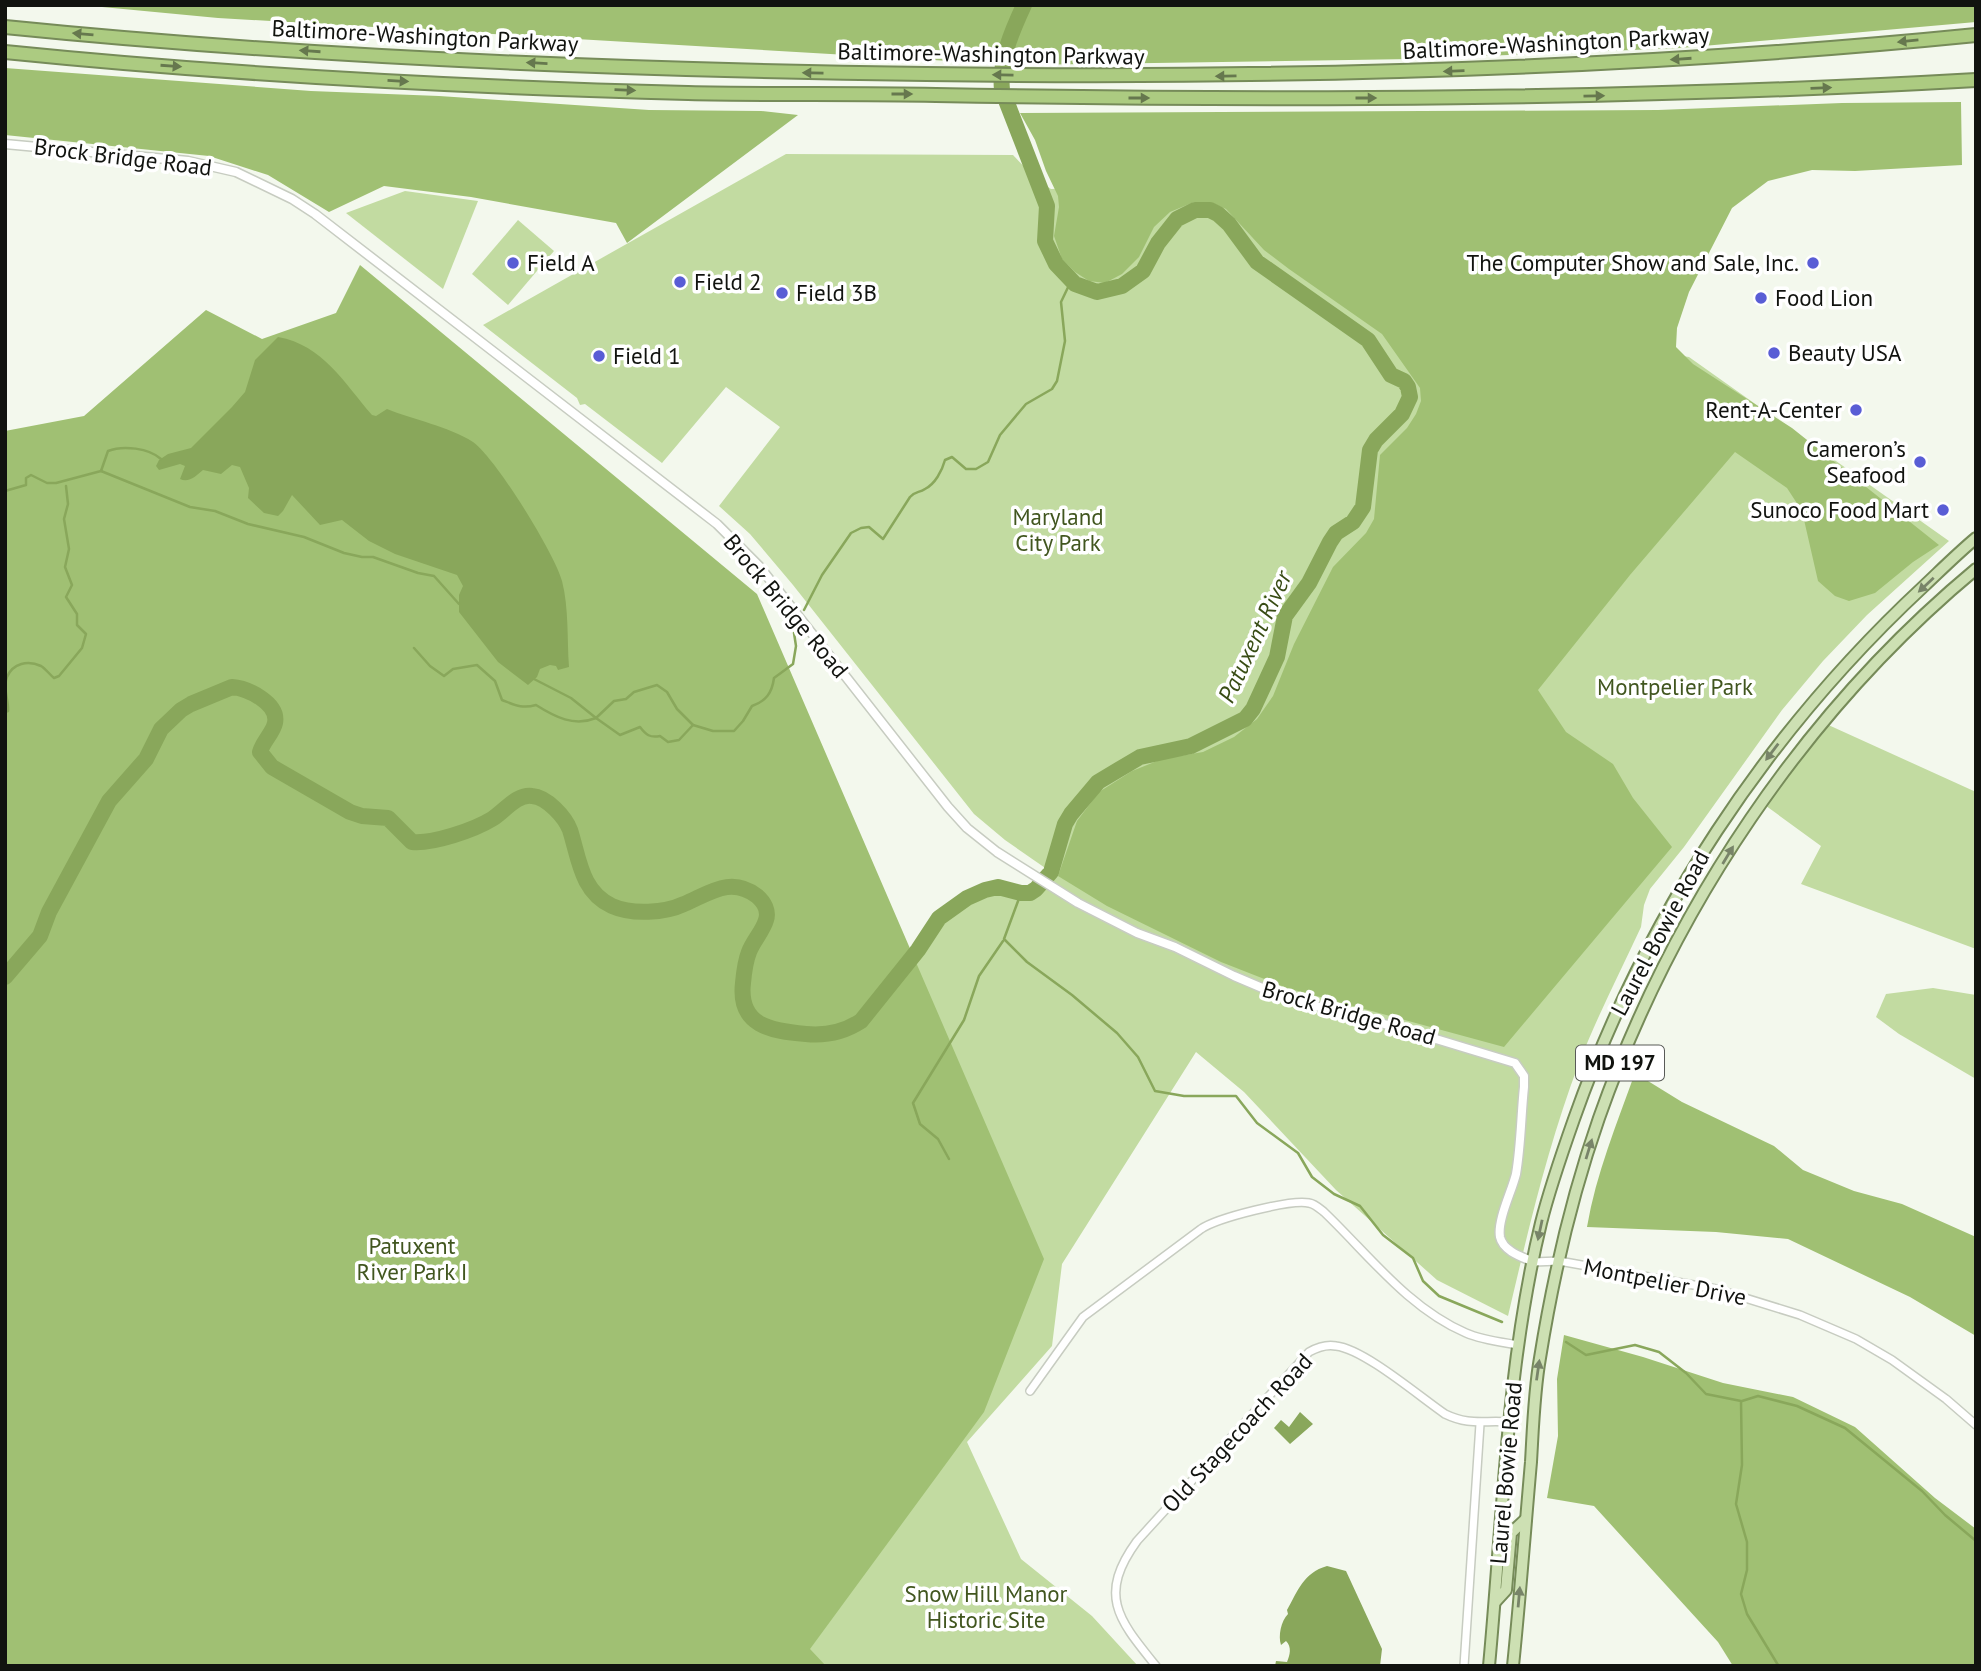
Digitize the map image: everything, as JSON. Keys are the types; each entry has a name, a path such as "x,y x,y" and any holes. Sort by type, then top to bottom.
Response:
{"highway":[{"name":"Baltimore-Washington Parkway","path":"5,27 196,43 463,60 703,70 1071,76 1311,75 1510,68 1668,60 1976,35"},
{"name":"Baltimore-Washington Parkway","path":"5,52 310,76 687,93 930,94 1071,98 1537,97 1880,86 1976,80"},
{"path":"1880,86 1976,88"}],"main road":[{"name":"Laurel Bowie Road","path":"1489,1666 1518,1345 1550,1190 1600,1051 1655,936 1699,858 1756,772 1818,696 1894,614 1976,538"},
{"name":"Laurel Bowie Road","path":"1513,1666 1537,1377 1559,1261 1580,1180 1612,1084 1658,975 1752,818 1815,733 1940,598 1976,569"},
{"path":"1495,1602 1506,1590 1511,1533 1526,1519"}],"street":[{"name":"Brock Bridge Road","path":"5,144 211,165 255,180 315,214 680,495 737,543 783,596 948,807 984,842 1051,887 1117,923 1268,991 1515,1063 1521,1069 1524,1087 1516,1171 1500,1237 1510,1251 1534,1262"},
{"path":"1030,1391 1083,1317 1201,1229 1219,1219 1302,1203 1311,1203 1319,1208 1395,1283 1439,1319 1467,1334 1518,1345"},
{"name":"Montpelier Drive","path":"1534,1262 1559,1261 1732,1293 1800,1315 1856,1339 1892,1360 1946,1399 1976,1425"},
{"name":"Old Stagecoach Road","path":"1156,1666 1123,1621 1116,1606 1115,1590 1121,1565 1143,1534 1310,1352 1331,1345 1352,1350 1444,1414 1480,1424 1509,1422"},
{"path":"1464,1666 1480,1424"}],"green space":[{"path":"81,5 1976,5 1976,22 1680,48 1412,59 1020,65 218,18"},
{"path":"5,68 311,91 439,96 649,110 761,111 798,115 627,243 616,223 471,197 384,186 329,212 268,175 209,156 5,135"},
{"path":"1961,102 1962,165 1855,171 1812,170 1768,181 1732,208 1689,292 1677,328 1676,347 1693,364 1792,428 1939,545 1875,593 1849,601 1835,596 1818,581 1802,511 1787,488 1735,452 1630,575 1538,690 1566,732 1613,764 1633,798 1672,847 1504,1047 1287,988 1221,962 1107,906 1058,876 1077,821 1099,792 1132,771 1162,759 1203,752 1234,737 1257,719 1273,696 1294,644 1333,567 1366,533 1374,519 1380,455 1407,428 1421,401 1420,388 1382,334 1264,250 1226,209 1213,203 1194,202 1170,212 1154,227 1139,257 1122,274 1105,283 1089,281 1075,272 1062,259 1054,236 1058,196 1035,140 1020,113 1658,110 1842,103"},
{"name":"Patuxent River Park I","path":"786,154 1013,155 1037,180 1051,189 1499,172 1575,339 1689,357 1949,541 1867,615 1823,661 1782,710 1684,847 1650,889 1644,905 1641,927 1593,1029 1568,1094 1539,1188 1508,1316 1437,1280 1336,1190 1244,1092 1196,1052 1062,1264 1052,1346 967,1442 1021,1559 1092,1616 1138,1666 5,1666 5,977 907,962 938,919 962,900 980,891 998,887 1030,893 1051,872 1005,840 974,814 793,585 750,534 719,506 780,427 726,387 662,463 585,404 580,405 577,398 483,325"},
{"path":"405,191 478,201 443,289 346,213"},
{"name":"Field A","path":"518,220 554,251 508,305 472,274"},
{"name":"Patuxent River Park I","path":"360,265 757,594 1044,1259 984,1412 810,1649 826,1666 5,1666 5,431 84,416 206,310 262,339 336,313"},
{"path":"1824,723 1976,792 1976,949 1801,884 1821,846 1762,803"},
{"path":"1933,988 1976,995 1976,1079 1899,1034 1876,1017 1886,994"},
{"path":"1635,1073 1682,1102 1774,1146 1803,1170 1854,1191 1902,1204 1976,1237 1976,1336 1910,1297 1788,1239 1716,1232 1587,1227 1601,1168"},
{"path":"1564,1335 1723,1383 1793,1397 1855,1427 1935,1498 1976,1529 1976,1666 1733,1666 1718,1642 1594,1506 1547,1498 1558,1436 1557,1379"}],"shaded area":[{"path":"278,337 294,341 320,357 342,378 372,415 376,416 387,409 453,432 473,442 483,451 523,507 557,568 566,602 569,667 558,670 556,666 550,665 540,669 537,677 528,685 498,662 459,612 459,595 463,586 457,575 395,554 369,541 342,520 320,525 292,495 278,516 264,513 248,498 249,488 240,467 232,465 221,474 203,470 186,480 180,479 185,466 180,464 159,470 156,466 159,460 168,454 191,448 232,407 245,392 255,360"},
{"path":"1300,1412 1313,1424 1290,1444 1274,1428 1281,1420 1289,1427"},
{"path":"1327,1566 1346,1571 1382,1649 1380,1666 1275,1666 1276,1661 1287,1662 1290,1654 1288,1643 1286,1641 1281,1645 1280,1637 1287,1610 1307,1578"}],"waterway":[{"name":"Patuxent River","path":"5,977 40,936 49,912 109,801 146,759 161,729 191,704 232,687 246,690 261,698 272,709 275,723 260,752 272,767 350,812 388,818 412,842 442,839 464,832 492,819 516,800 532,796 544,800 564,819 587,883 602,900 612,906 629,911 658,911 676,907 720,888 738,887 747,890 762,901 767,917 746,963 743,983 746,1009 760,1024 769,1028 813,1034 828,1034 861,1021 918,950 939,918 967,898 998,887 1021,893 1030,893 1036,889 1051,872 1065,824 1098,782 1140,757 1191,746 1245,719 1253,709 1277,657 1285,616 1309,583 1336,533 1353,522 1363,507 1370,450 1376,440 1402,414 1410,397 1408,387 1404,381 1391,375 1368,340 1257,262 1229,224 1210,210 1195,210 1177,219 1158,243 1143,271 1122,286 1097,292 1075,284 1056,264 1045,241 1047,206 1002,90 1004,57 1024,5"},
{"path":"804,610 822,575 851,533 869,527 883,539 910,497 935,481 945,460 952,457 966,469 976,469 988,462 1000,435 1026,404 1052,389 1057,381 1065,341 1061,302 1071,281"},
{"path":"101,471 108,451 114,449 143,450 161,459"},
{"path":"5,491 26,485 26,478 31,475 47,483 56,483 101,471 190,507 215,511 248,524 304,537 344,553 373,557 434,576 459,604"},
{"path":"5,712 8,711 6,681 13,669 21,664 31,663 41,666 54,678 59,676 82,648 86,634 77,625 77,614 66,597 72,585 65,567 69,549 64,519 68,504 66,486"},
{"path":"414,648 430,666 444,676 453,669 477,665 495,681 502,700 523,706 536,705 572,721 596,718 620,735 640,727 649,735 660,736 668,742 679,740 693,725 713,731 734,731 752,706 768,696 774,678 793,664 796,646 794,633"},
{"path":"534,679 571,698 596,718 614,701 626,699 634,692 657,685 667,692 677,709 693,725"},
{"path":"1021,893 1004,939 1027,962 1117,1033 1138,1057 1155,1091 1184,1096 1236,1096 1257,1123 1298,1153 1312,1177 1334,1194 1360,1206 1383,1235 1413,1258 1423,1281 1439,1296 1502,1322"},
{"path":"949,1159 938,1139 920,1124 913,1103 964,1020 979,976 1003,941"},
{"path":"1566,1342 1586,1355 1635,1345 1659,1352 1686,1373 1706,1394 1741,1401 1742,1465 1736,1504 1747,1542 1747,1570 1741,1594 1747,1614 1781,1666"},
{"path":"1742,1401 1758,1396 1797,1406 1845,1428 1922,1491 1976,1541"}],"place":[{"name":"Field A","path":"513,263"},
{"name":"The Computer Show and Sale, Inc.","path":"1813,263"},
{"name":"Field 2","path":"680,282"},
{"name":"Field 3B","path":"782,293"},
{"name":"Food Lion","path":"1761,298"},
{"name":"Beauty USA","path":"1774,353"},
{"name":"Field 1","path":"599,356"},
{"name":"Rent-A-Center","path":"1856,410"},
{"name":"Cameron’s Seafood","path":"1920,462"},
{"name":"Sunoco Food Mart","path":"1943,510"}],"park label":[{"name":"Maryland City Park","path":"1058,530"},
{"name":"Montpelier Park","path":"1675,687"},
{"name":"Snow Hill Manor Historic Site","path":"986,1607"}]}
